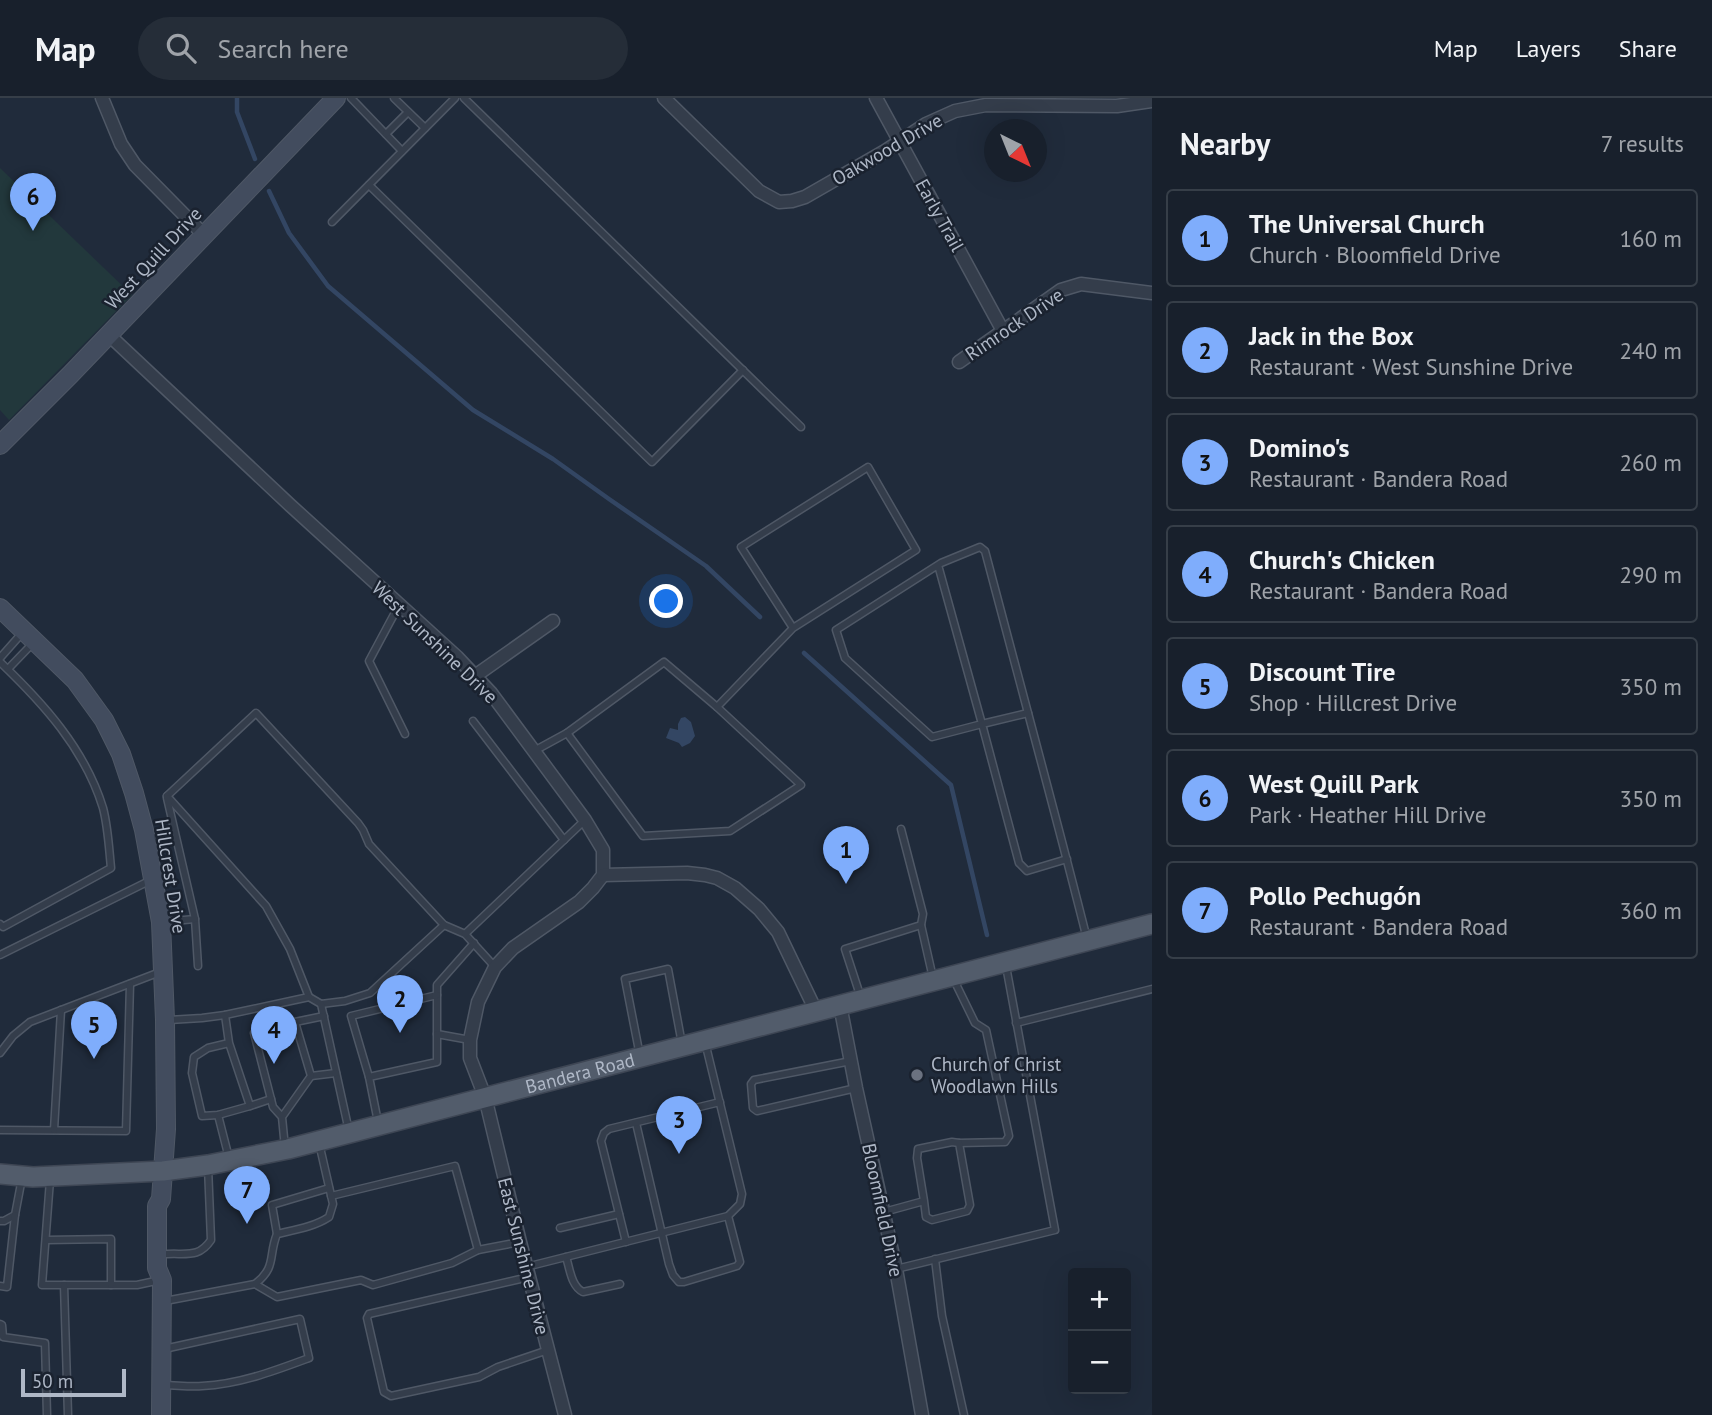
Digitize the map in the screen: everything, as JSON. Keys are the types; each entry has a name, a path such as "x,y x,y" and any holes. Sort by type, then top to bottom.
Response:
{"main road":[{"name":"Bandera Road","path":"0,1174 50,1176 163,1171 285,1149 1152,924"}],"street":[{"path":"102,98 121,144 135,165 204,235"},
{"name":"West Quill Drive","path":"0,445 336,98"},
{"name":"Oakwood Drive","path":"664,98 759,191 779,202 804,197 940,117 955,111 978,106 1117,106 1152,101"},
{"name":"Early Trail","path":"876,98 1003,331"},
{"name":"Rimrock Drive","path":"959,362 1061,290 1072,286 1081,284 1152,293"},
{"name":"West Sunshine Drive","path":"109,335 491,693 585,820 603,850 603,875"},
{"name":"Hillcrest Drive","path":"0,608 75,680 104,720 121,754 145,838 161,922 166,1129 161,1199 157,1206 157,1268 162,1280"},
{"path":"475,676 553,621"},
{"path":"485,1097 470,1058 470,1040 478,1002 495,967 513,948 579,902 603,875 687,873 717,878 735,888 759,909 778,932 816,1011"},
{"name":"Bloomfield Drive","path":"840,1005 896,1269 922,1415"},
{"name":"East Sunshine Drive","path":"485,1097 565,1415"},
{"name":"Hillcrest Drive","path":"161,1199 167,1205 167,1268 162,1280 161,1415"}],"lane":[{"path":"351,98 402,151"},
{"path":"394,98 425,128"},
{"path":"332,222 455,98"},
{"path":"464,98 801,427"},
{"path":"386,134 408,112"},
{"path":"369,185 652,462 743,370"},
{"path":"717,707 793,628 916,550 868,467 741,547 793,628"},
{"path":"1028,713 932,737 845,658 836,630 938,565 980,547 985,551 1067,859 1087,941"},
{"path":"938,565 1019,863 1027,872 1067,859"},
{"path":"399,605 369,661 405,734"},
{"path":"0,924 3,927 111,868 103,810 86,768 35,695 0,660 29,636"},
{"path":"8,669 29,636"},
{"path":"534,751 567,733 664,662 801,785 730,831 643,836 567,733"},
{"path":"167,796 256,713 358,823 369,844 444,925 464,934 495,967"},
{"path":"473,720 564,840"},
{"path":"167,796 195,919 198,965"},
{"path":"167,796 266,906 290,949 309,997 321,1004 345,1001 370,993 444,925"},
{"path":"464,934 585,820"},
{"path":"901,829 923,914 920,925 943,978 975,1023 986,1030 1009,1136 1005,1142 953,1142 918,1149 926,1217 932,1220 967,1211 970,1205 959,1143"},
{"path":"145,838 175,836"},
{"path":"0,955 152,879"},
{"path":"161,922 195,919"},
{"path":"862,999 845,949 920,925"},
{"path":"369,1077 437,1062 437,985 474,943"},
{"path":"896,1269 1055,1230 1005,962"},
{"path":"640,1057 625,979 668,969 683,1045"},
{"path":"0,1053 13,1036 30,1022 162,971"},
{"path":"0,1130 126,1131 130,984"},
{"path":"1016,1023 1152,989"},
{"path":"379,1125 369,1077 351,1016 437,995"},
{"path":"164,1020 225,1015 309,997"},
{"path":"321,1004 349,1133"},
{"path":"54,1130 61,1010"},
{"path":"225,1015 229,1043 250,1106"},
{"path":"285,1149 282,1117 272,1107 254,1033 324,1016"},
{"path":"295,1022 311,1076"},
{"path":"437,1034 470,1040"},
{"path":"548,1350 498,1367 479,1377 391,1396 384,1392 367,1318 369,1314 528,1272 566,1257 728,1216 740,1204 743,1194 704,1041"},
{"path":"229,1043 208,1048 194,1058 192,1073 202,1116 218,1115 271,1099"},
{"path":"851,1061 754,1080 751,1084 753,1108 757,1111 856,1088"},
{"path":"282,1117 311,1076 336,1073"},
{"path":"626,1242 601,1141 604,1133 609,1129 720,1102"},
{"path":"218,1115 229,1161"},
{"path":"636,1123 673,1275 679,1282 737,1266 740,1262 728,1216"},
{"path":"277,1234 329,1217 331,1196 319,1141"},
{"path":"167,1254 199,1252 211,1240 208,1165"},
{"path":"331,1196 455,1166 478,1250"},
{"path":"0,1286 7,1287 22,1176"},
{"path":"50,1176 42,1285 137,1286 162,1280"},
{"path":"162,1302 255,1284 270,1268 277,1234 272,1205 329,1188"},
{"path":"884,1212 924,1201"},
{"path":"560,1228 619,1214"},
{"path":"0,1221 15,1216"},
{"path":"46,1240 111,1239 111,1285"},
{"path":"255,1284 277,1297 361,1280 373,1284 452,1263 478,1250 520,1242"},
{"path":"566,1257 577,1289 583,1292 620,1284"},
{"path":"935,1259 942,1316 964,1415"},
{"path":"64,1285 68,1415"},
{"path":"161,1350 300,1319 309,1358 259,1376 225,1383 201,1386 162,1384"},
{"path":"0,1324 3,1337 45,1343 47,1415"}],"green space":[{"path":"0,168 132,295 9,420 0,410"}],"water":[{"path":"685,717 691,722 695,736 690,743 682,747 666,738 670,728 678,730 681,718"}],"waterway":[{"path":"237,98 237,112 255,159"},
{"path":"269,191 289,233 328,286 473,410 553,459 706,566 760,617"},
{"path":"804,653 951,785 987,935"}],"place":[{"name":"West Quill Park","path":"33,231"},
{"name":"The Universal Church","path":"846,884"},
{"name":"Jack in the Box","path":"400,1033"},
{"name":"Discount Tire","path":"94,1059"},
{"name":"Church's Chicken","path":"274,1064"},
{"name":"Church of Christ Woodlawn Hills","path":"917,1075"},
{"name":"Domino's","path":"679,1154"},
{"name":"Pollo Pechugón","path":"247,1224"}]}
